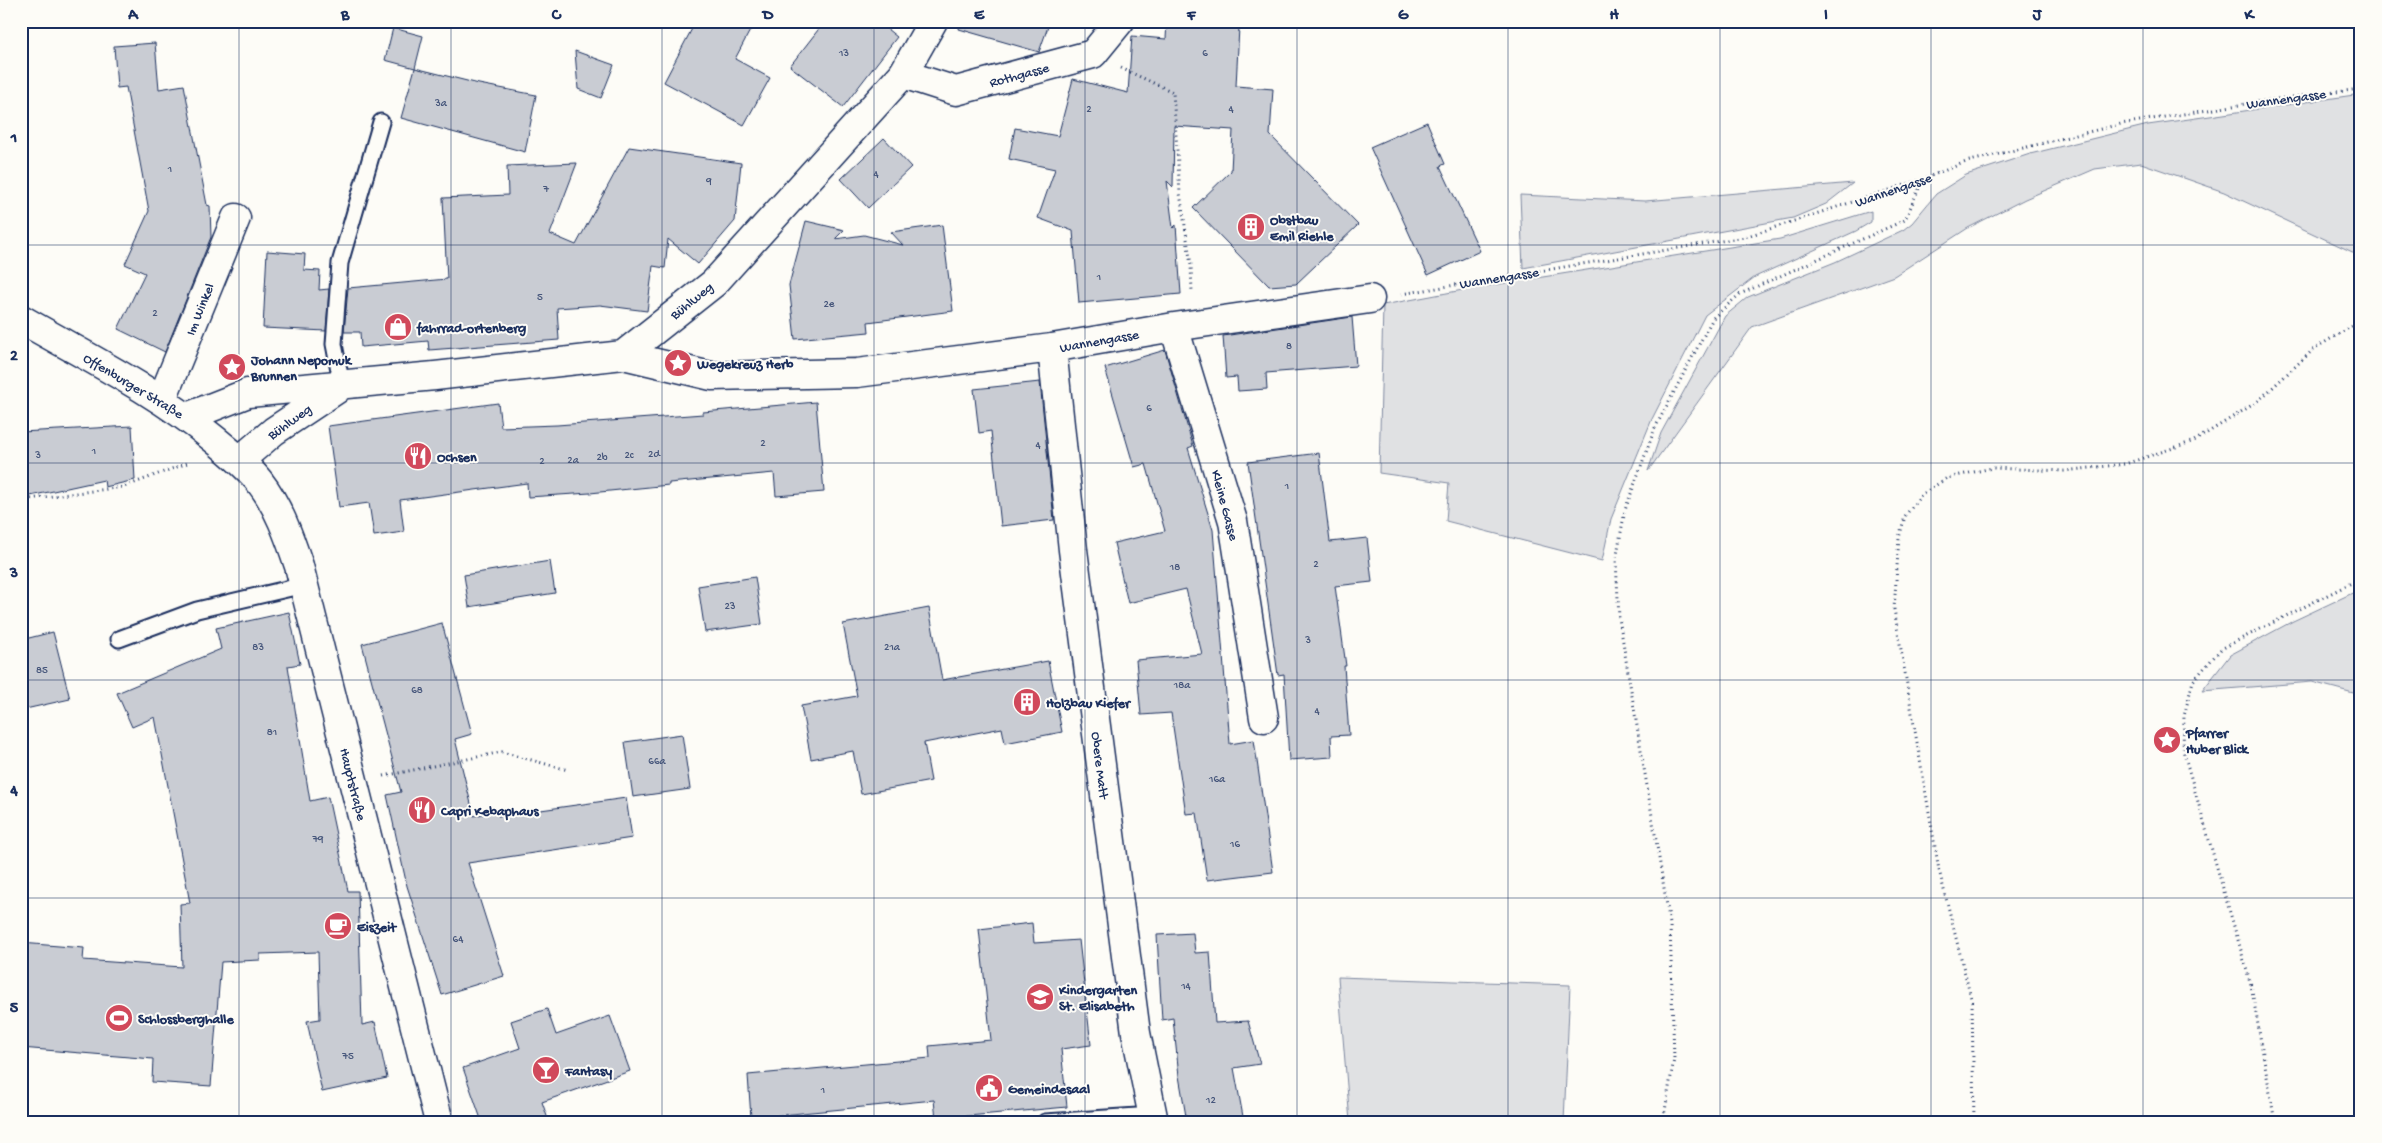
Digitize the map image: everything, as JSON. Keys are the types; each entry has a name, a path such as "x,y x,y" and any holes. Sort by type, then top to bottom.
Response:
{"street":[{"name":"Bühlweg","path":"187,417 248,393 342,386 623,355 714,283 903,74 932,21"},
{"path":"1093,54 1120,21"},
{"name":"Rothgasse","path":"903,74 956,90 1093,54"},
{"name":"Im Winkel","path":"162,400 236,218"},
{"name":"Wannengasse","path":"623,355 711,376 857,373 1052,348 1174,327 1370,299"},
{"name":"Offenburger Straße","path":"21,319 162,400 187,417 232,454"},
{"name":"Kleine Gasse","path":"1174,327 1233,521 1264,718"},
{"name":"Obere Matt","path":"1052,348 1073,550 1134,1013 1153,1118"},
{"name":"Bühlweg","path":"232,454 274,431 342,386"},
{"name":"Hauptstraße","path":"232,454 259,481 285,526 304,585 439,1122"}],"lane":[{"path":"342,386 334,344 340,263 381,122"},
{"path":"120,639 197,610 304,585"},
{"path":"1045,1122 1153,1118"}],"path":[{"path":"1093,54 1173,92 1180,193 1191,265 1192,301 1174,327"},
{"name":"Wannengasse","path":"1370,299 1745,237 1923,179 1966,162 2121,124 2276,99 2361,89"},
{"path":"1663,1122 1674,1059 1670,924 1619,618 1616,560 1624,510 1655,428 1713,318 1740,294 1905,220 1923,179"},
{"path":"1974,1122 1972,1002 1939,870 1894,608 1899,538 1905,516 1921,495 1947,478 1992,468 2064,472 2125,464 2194,441 2257,402 2315,348 2361,320"},
{"path":"21,500 124,487 232,454"},
{"path":"2275,1122 2251,985 2183,750 2184,716 2193,681 2221,649 2361,578"},
{"path":"354,782 502,752 568,770"}],"shaded area":[{"path":"2361,94 2361,256 2224,192 2141,163 2095,169 2025,199 1968,228 1894,276 1752,327 1648,471 1661,433 1725,316 1748,297 1835,262 1903,230 1912,223 1936,194 1966,175 2030,154 2148,125"},
{"path":"1853,183 1826,204 1793,218 1523,268 1520,195 1645,201"},
{"path":"1871,211 1871,222 1856,231 1755,277 1705,315 1652,419 1611,519 1602,561 1446,521 1449,483 1379,473 1383,305 1468,289 1780,239"},
{"path":"2361,589 2361,695 2312,682 2202,691 2230,655 2293,621"},
{"path":"1338,977 1570,985 1564,1122 1350,1122"}],"building":[{"path":"696,21 755,21 735,59 770,78 744,125 664,82"},
{"path":"825,21 877,21 897,37 843,107 790,66"},
{"path":"960,21 1050,21 1039,52 959,29"},
{"path":"1167,21 1225,21 1224,27 1239,27 1236,86 1273,89 1270,135 1358,225 1296,284 1269,286 1193,208 1231,171 1233,130 1174,126 1173,187 1167,181 1173,228 1176,225 1181,294 1079,303 1073,231 1038,218 1055,169 1009,159 1015,128 1058,136 1073,79 1128,93 1132,36 1166,39"},
{"path":"393,28 423,36 415,68 385,60"},
{"path":"155,43 159,89 184,85 207,205 210,206 211,237 165,352 118,329 145,273 125,264 149,211 126,87 117,88 114,46"},
{"path":"575,51 614,65 601,98 578,89"},
{"path":"415,68 479,84 536,95 525,152 401,118"},
{"path":"1427,122 1445,164 1440,166 1480,251 1428,275 1370,147"},
{"path":"884,138 911,167 868,208 841,179"},
{"path":"629,147 741,163 735,221 698,264 668,239 665,268 653,266 647,311 600,305 557,308 559,340 429,350 428,341 361,347 360,332 344,332 348,288 447,279 443,198 508,195 507,166 577,163 550,234 576,245"},
{"path":"806,221 844,230 835,239 864,235 903,245 891,232 942,225 953,311 868,322 869,332 795,339 789,285"},
{"path":"267,251 305,254 304,270 320,271 319,290 329,289 326,331 263,328"},
{"path":"1352,317 1356,366 1266,373 1267,389 1238,391 1237,377 1226,378 1223,336"},
{"path":"1165,350 1193,446 1188,448 1213,530 1230,744 1254,740 1273,872 1207,880 1197,813 1186,814 1171,713 1141,715 1136,660 1202,654 1186,589 1128,603 1114,543 1165,531 1146,464 1134,467 1105,368"},
{"path":"1040,382 1054,520 1001,526 991,431 979,433 974,389"},
{"path":"816,402 824,492 776,496 774,473 590,493 528,497 527,483 400,500 404,532 374,536 369,503 339,507 328,426 498,403 501,427 557,425 703,414 703,412"},
{"path":"132,426 135,480 105,487 104,480 21,498 21,432"},
{"path":"1319,453 1330,542 1367,538 1372,582 1335,586 1346,666 1344,666 1349,735 1331,736 1332,757 1289,760 1284,674 1278,675 1248,462"},
{"path":"550,561 555,593 469,607 464,575"},
{"path":"755,577 762,624 705,632 698,586"},
{"path":"929,608 942,680 1048,661 1062,732 1005,743 1002,728 924,743 931,781 861,794 853,751 811,759 801,706 857,696 843,624"},
{"path":"289,612 300,664 288,666 310,801 328,797 348,891 358,891 362,1025 375,1022 387,1078 322,1092 307,1021 320,1019 318,952 260,954 260,960 221,962 211,1086 152,1082 153,1059 21,1048 21,943 84,948 83,960 182,967 180,904 190,903 155,717 132,727 117,693 221,649 216,628"},
{"path":"442,623 472,734 455,739 474,816 497,811 498,816 626,798 632,838 468,863 504,976 442,995 407,886 387,795 401,792 362,644"},
{"path":"53,632 70,699 21,710 21,640"},
{"path":"682,734 690,789 633,797 625,742"},
{"path":"1032,923 1034,943 1079,940 1091,1045 1061,1049 1067,1107 936,1119 934,1100 751,1118 748,1075 930,1058 929,1046 991,1040 979,929"},
{"path":"1193,933 1195,953 1210,952 1215,1023 1248,1021 1260,1064 1234,1068 1244,1122 1187,1122 1179,1076 1173,1018 1162,1020 1157,935"},
{"name":"Fantasy","path":"547,1009 556,1035 610,1016 630,1071 542,1102 549,1122 482,1122 463,1068 520,1048 511,1021"}],"place":[{"name":"Obstbau Emil Riehle","path":"1251,227"},
{"name":"fahrrad-ortenberg","path":"398,327"},
{"name":"Wegekreuz Herb","path":"678,363"},
{"name":"Johann Nepomuk Brunnen","path":"232,367"},
{"name":"Ochsen","path":"418,456"},
{"name":"Holzbau Kiefer","path":"1027,702"},
{"name":"Pfarrer Huber Blick","path":"2167,740"},
{"name":"Capri Kebaphaus","path":"422,810"},
{"name":"Eiszeit","path":"338,926"},
{"name":"Kindergarten St. Elisabeth","path":"1040,997"},
{"name":"Schlossberghalle","path":"119,1018"},
{"name":"Fantasy","path":"546,1070"},
{"name":"Gemeindesaal","path":"989,1088"}]}
